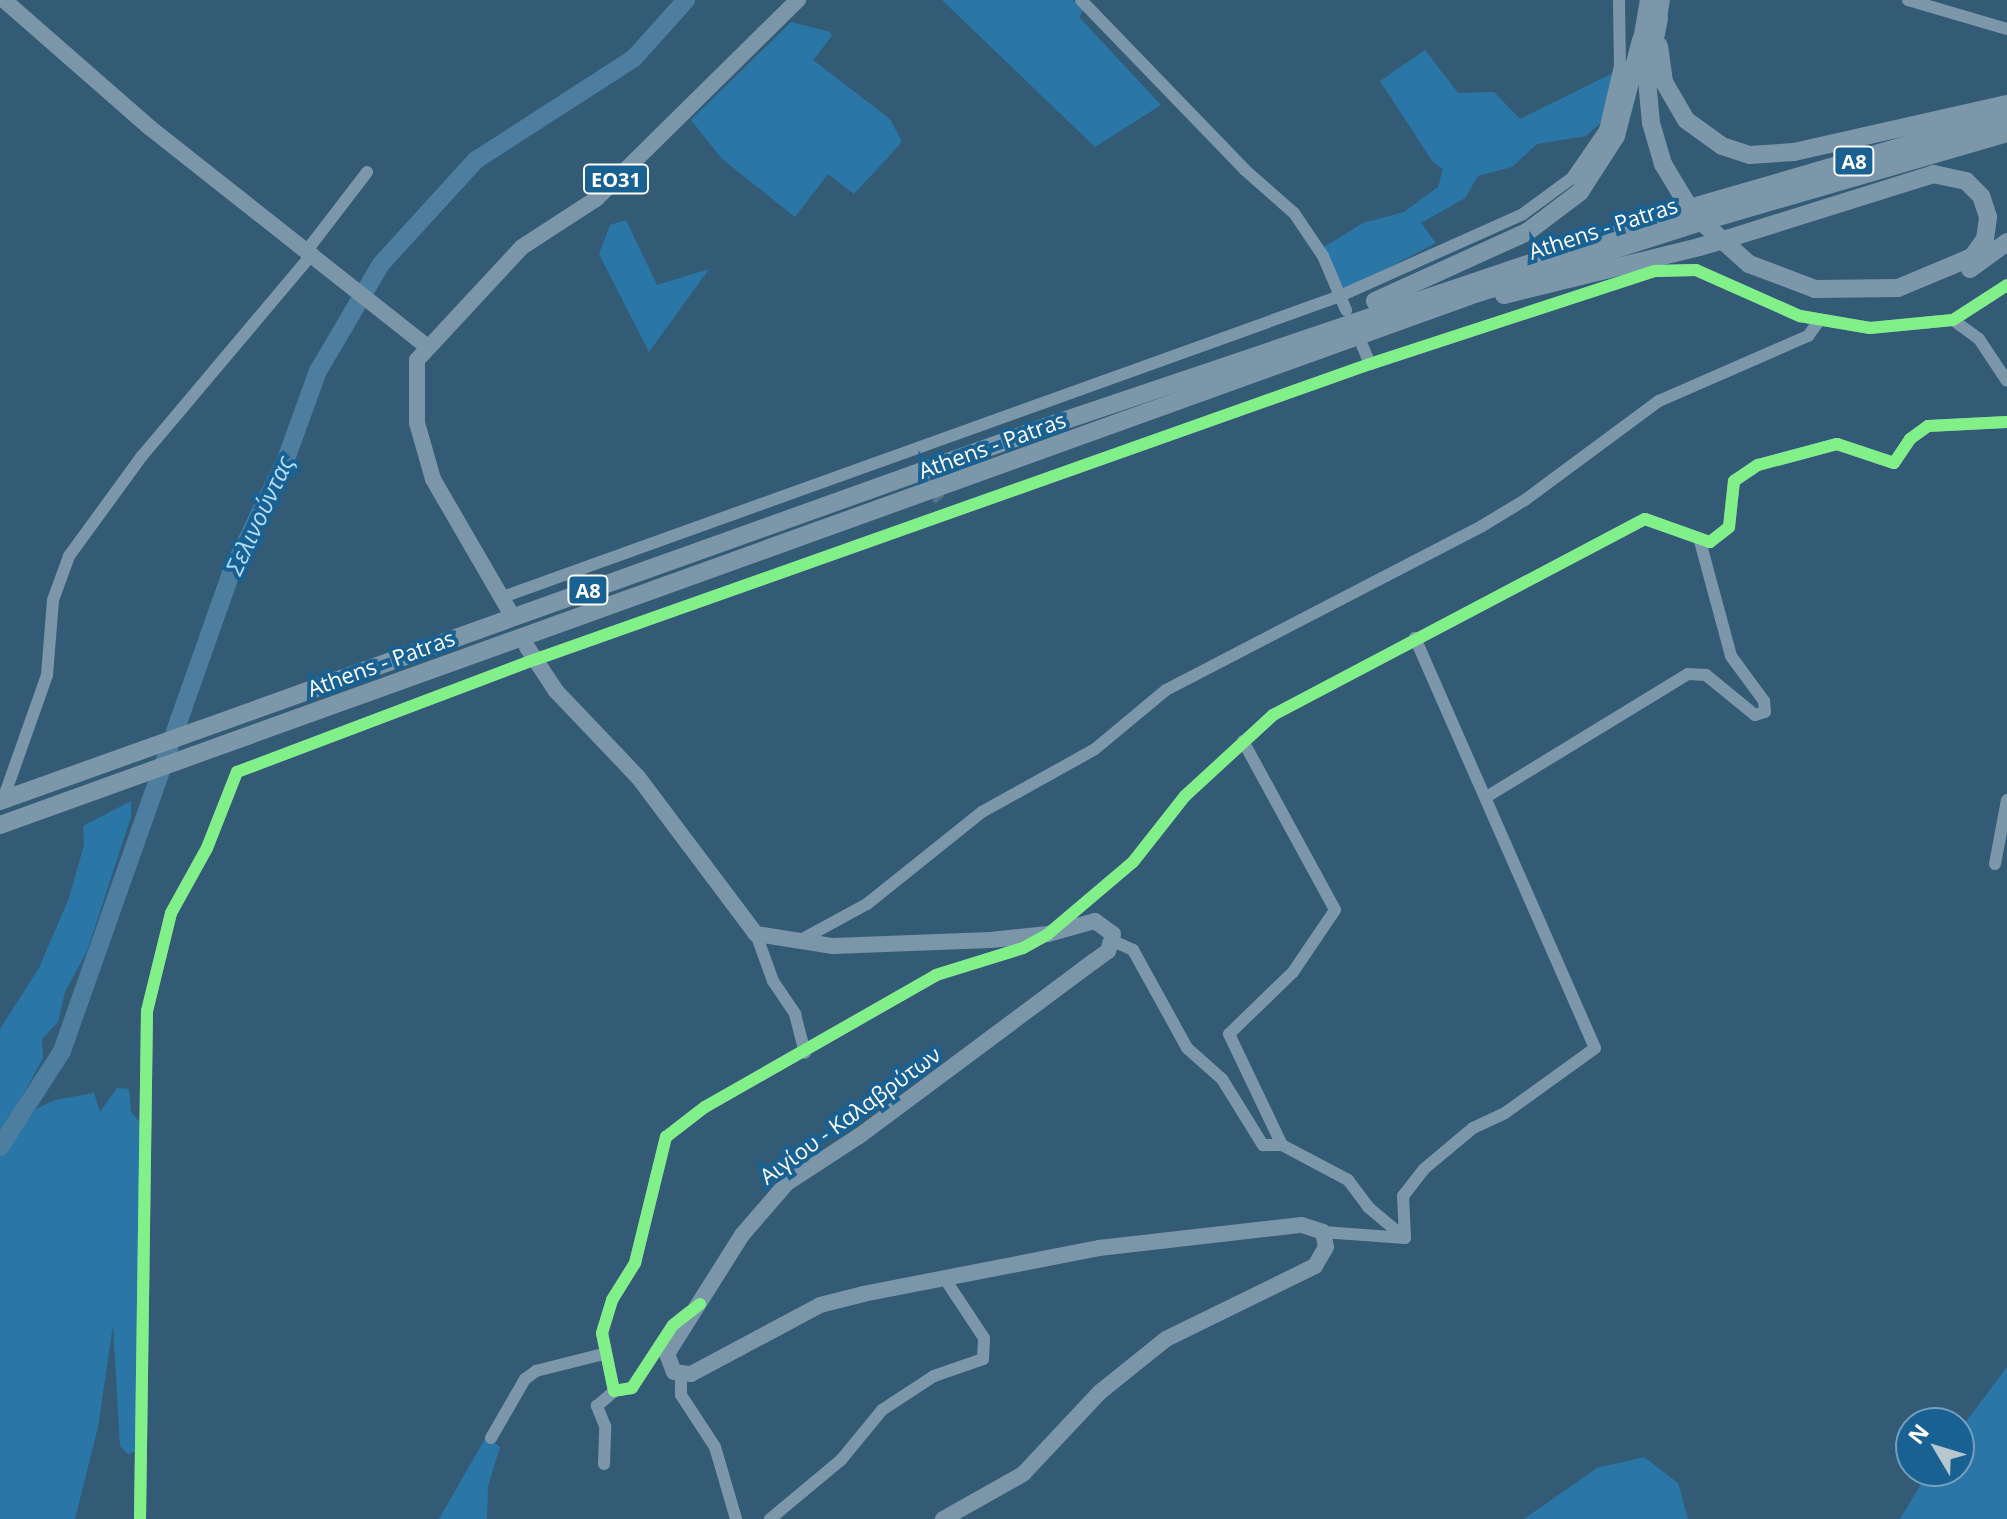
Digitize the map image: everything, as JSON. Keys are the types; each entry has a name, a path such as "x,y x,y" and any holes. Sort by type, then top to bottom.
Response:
{"highway":[{"path":"1660,9 1661,68 1670,96 1697,130 1736,151 1779,155 2007,104"},
{"path":"1469,296 1513,295 1699,247 1730,238 1934,174 1966,181 1981,196 1988,217 1985,239 1972,257 1898,288 1815,289 1749,264 1693,214 1663,164 1651,123 1647,80 1660,9"},
{"path":"1641,40 1640,111 1658,175 1694,229 1755,277 1813,297 1883,299 1953,278 2007,242"},
{"path":"1305,338 1344,314 1527,232 1564,207 1594,175 1616,136 1641,40"},
{"name":"Athens - Patras","path":"3,796 44,785 1305,338 2007,116"},
{"name":"Athens - Patras","path":"1706,212 2007,133"},
{"name":"Athens - Patras","path":"0,825 1677,221"}],"main road":[{"name":"ΕΟ31","path":"505,605 433,479 422,444 415,366 428,347 522,247 596,199 798,0"},
{"path":"1641,40 1648,0"},
{"path":"13,3 149,127 311,251 428,347"},
{"path":"531,653 556,691 638,777 756,934 795,943 833,946 1048,934 1095,921 1105,923 1113,941"},
{"name":"Αιγίου - Καλαβρύτων","path":"681,1375 669,1367 667,1354 759,1211 787,1183 929,1084 1094,961 1113,941"},
{"path":"681,1375 691,1374 820,1305 1120,1245 1245,1236 1302,1225 1323,1232 1326,1247 1315,1266 1166,1339 1100,1392 1023,1474 943,1519"}],"street":[{"path":"1081,0 1245,170 1294,213 1323,256 1346,310"},
{"path":"505,605 902,454 1340,296 1523,214 1572,178 1594,150 1612,110 1620,66 1619,0"},
{"path":"1908,0 2007,29"},
{"path":"3,796 6,774 49,667 53,600 74,548 142,456 311,251 367,172"},
{"path":"140,1519 147,1011 171,913 207,848 237,772 531,653 951,514 1370,364 1678,267 1711,275 1776,307 1819,321 1898,328 1953,320 2007,285"},
{"path":"1953,320 1979,339 2007,381"},
{"path":"795,943 867,904 982,812 1095,749 1166,690 1482,526 1525,500 1659,401 1808,336 1819,321"},
{"path":"1362,345 1370,364"},
{"path":"614,1391 603,1354 604,1322 635,1263 666,1137 705,1107 805,1053 936,975 1023,948 1048,934 1133,862 1185,796 1243,741 1309,692 1645,519 1710,542 1726,531 1734,481 1758,465 1837,444 1894,463 1910,439 1928,426 2007,422"},
{"path":"902,454 913,469"},
{"path":"940,500 951,514"},
{"path":"1488,796 1688,674 1706,675 1755,715 1765,712 1764,701 1731,656 1700,541"},
{"path":"1405,1238 1403,1196 1424,1169 1473,1128 1505,1113 1595,1048 1488,796 1415,638"},
{"path":"1243,741 1335,910 1286,980 1229,1030 1282,1145"},
{"path":"1995,864 2007,800"},
{"path":"756,934 773,981 795,1014 805,1053"},
{"path":"1113,941 1133,950 1183,1043 1222,1079 1263,1145 1282,1145 1348,1180 1368,1207 1405,1238"},
{"path":"1323,1232 1405,1238"},
{"path":"770,1519 841,1460 875,1415 926,1380 983,1359 984,1338 945,1279"},
{"path":"604,1464 605,1426 597,1406 614,1391 632,1388 673,1325 700,1304"},
{"path":"491,1438 525,1379 536,1371 603,1354"},
{"path":"681,1375 681,1395 715,1447 736,1519"}],"shaded area":[{"path":"942,0 1073,0 1084,10 1079,17 1161,105 1095,147"},
{"path":"791,22 830,32 832,36 813,60 890,119 902,142 854,194 828,174 795,217 722,159 691,120"},
{"path":"1425,50 1458,93 1494,92 1520,119 1613,73 1603,121 1586,136 1537,144 1512,167 1478,176 1465,198 1421,223 1436,243 1341,292 1324,247 1363,223 1404,212 1438,187 1443,169 1433,162 1380,81"},
{"path":"626,220 657,285 709,269 649,352 599,254 610,225"},
{"path":"131,801 131,817 87,951 65,992 58,1022 42,1039 43,1058 0,1137 0,1029 39,968 69,898 84,845 83,826"},
{"path":"117,1088 129,1089 131,1112 143,1126 137,1451 128,1454 120,1446 113,1325 98,1427 75,1519 0,1519 0,1139 10,1146 36,1109 55,1100 94,1093 100,1112"},
{"path":"2007,1367 2007,1519 1900,1519 1919,1487 1975,1487 1975,1410"},
{"path":"486,1437 500,1447 488,1486 487,1519 439,1519"},
{"path":"1644,1457 1678,1483 1688,1519 1524,1519 1597,1468"}],"waterway":[{"name":"Σελινούντας","path":"0,1147 62,1051 231,573 285,462 318,371 381,264 476,160 634,58 686,0"}],"tunnel":[{"path":"913,469 940,500"}],"cycle path":[{"path":"140,1519 147,1011 171,913 207,848 237,772 534,660 1370,364 1655,271 1696,270 1800,316 1870,328 1953,320 2007,285"},
{"path":"700,1304 673,1325 632,1388 614,1391 602,1333 612,1300 635,1263 666,1137 705,1107 936,975 1023,948 1048,934 1133,862 1185,796 1273,715 1645,519 1710,542 1729,527 1734,481 1758,465 1837,444 1894,463 1910,439 1928,426 2007,422"}]}
